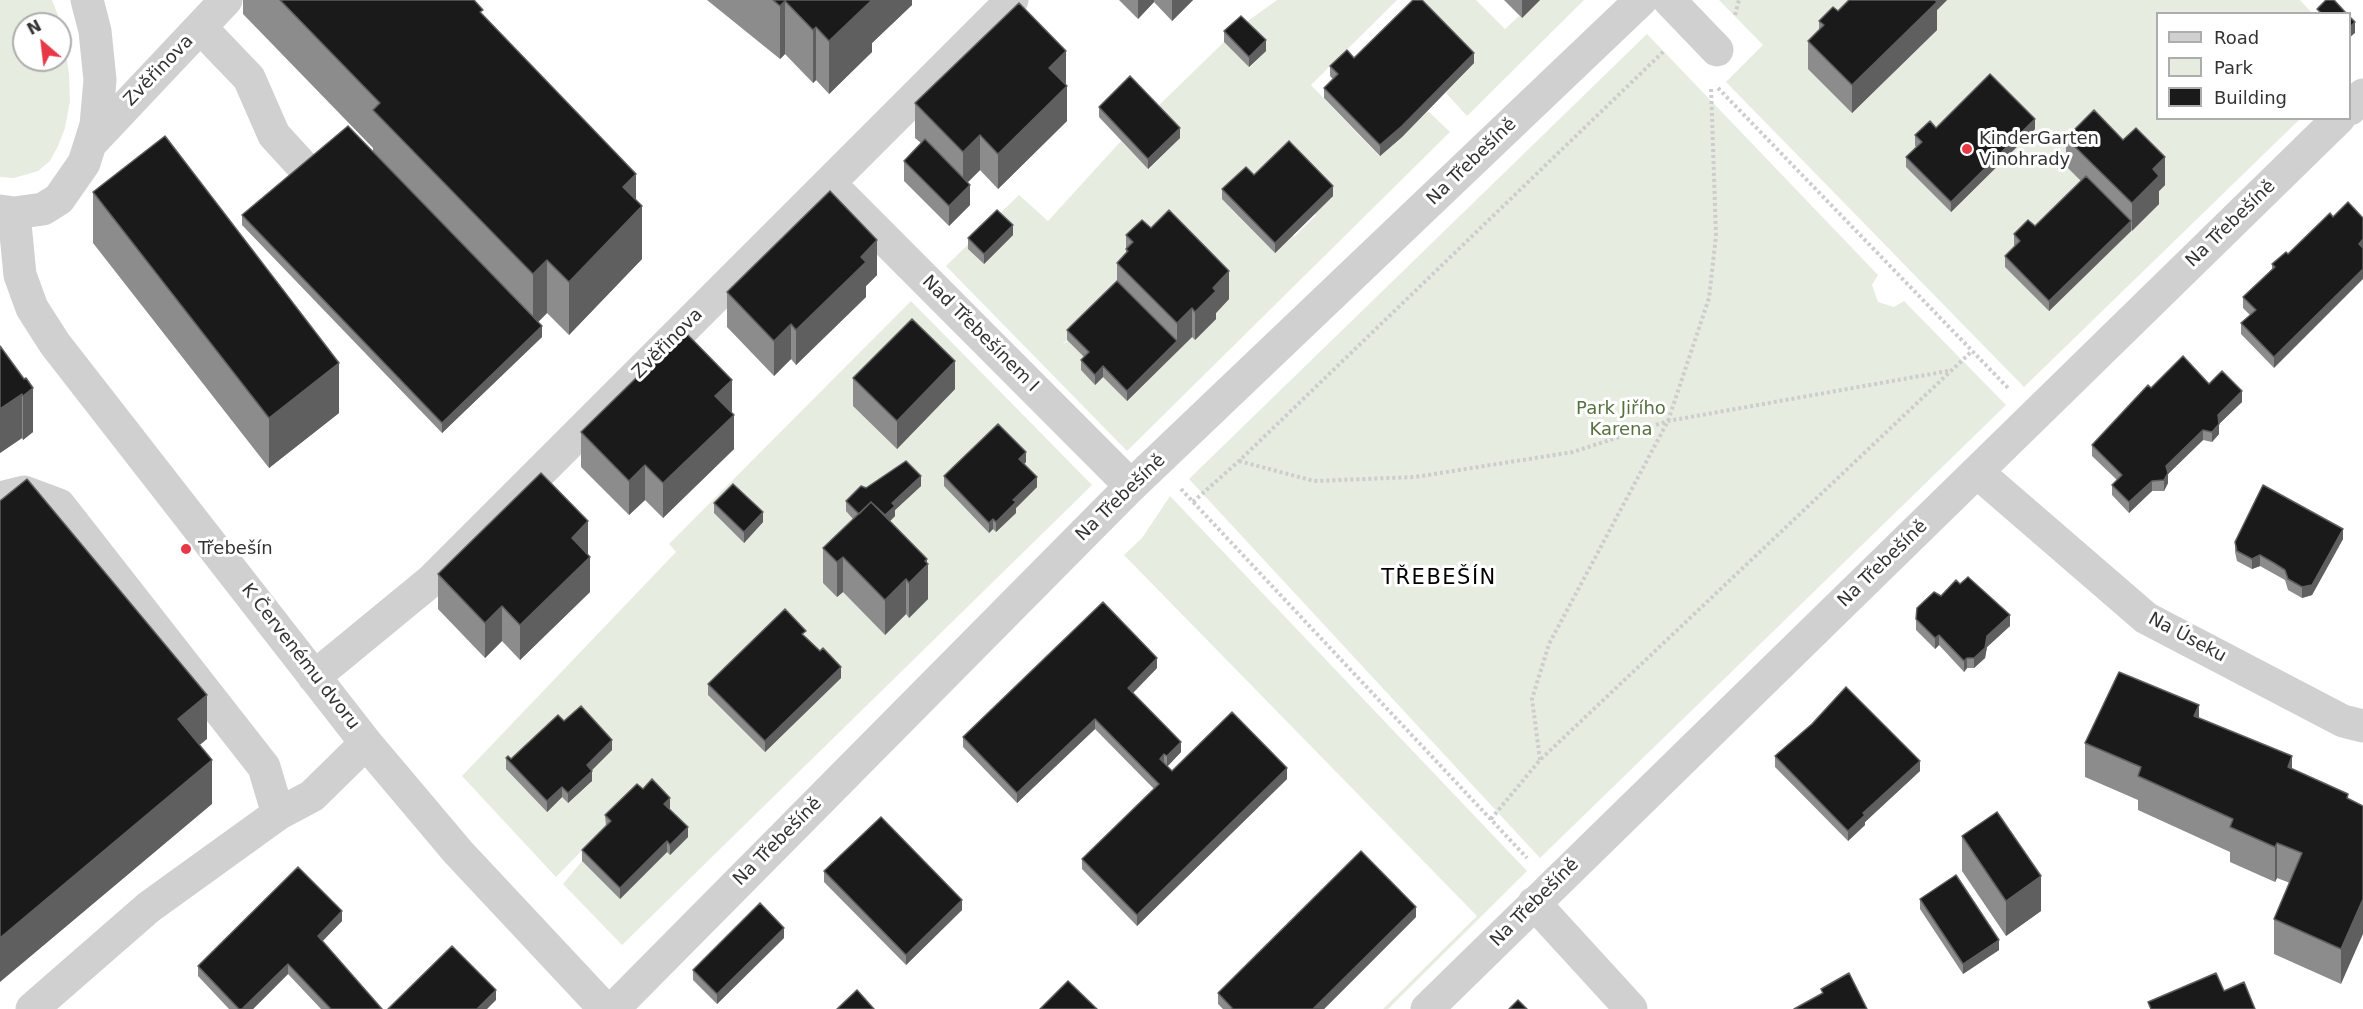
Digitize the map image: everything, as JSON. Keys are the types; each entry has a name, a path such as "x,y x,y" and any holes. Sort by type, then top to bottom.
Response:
{"street":[{"name":"K Červenému dvoru","path":"87,0 95,31 100,80 99,105 92,142 84,162 59,199 43,209 7,212 20,275 32,308 55,344 366,743 458,852 605,1009"},
{"name":"Zvěřinova","path":"92,142 226,0"},
{"name":"Zvěřinova","path":"314,677 432,580 1012,0"},
{"name":"Na Třebešíně","path":"613,1009 1131,486 1641,0"},
{"path":"1680,11 1717,50"},
{"path":"201,28 249,78 274,135 307,171"},
{"path":"2351,107 2363,95"},
{"name":"Na Třebešíně","path":"1427,1009 2337,120"},
{"name":"Nad Třebešínem I","path":"829,183 1131,486"},
{"name":"Na Úseku","path":"1977,472 2146,618 2343,721 2363,726"},
{"path":"0,498 24,492 59,506 264,767 278,814"},
{"path":"32,1009 149,908 278,814 312,796 366,743"},
{"path":"1545,893 1631,1009"}],"path":[{"path":"1193,502 1239,461 1680,11"},
{"path":"1540,760 1532,699 1549,644 1668,421 1709,298 1716,237 1711,81 2035,415"},
{"path":"1491,819 1540,760 1948,371 1972,351"},
{"path":"1239,461 1314,481 1416,477 1573,452 1668,421 1948,371"},
{"path":"1156,463 1534,865 1545,893"}],"green space":[{"path":"0,0 52,0 57,12 12,12 12,72 69,72 70,101 65,128 50,161 38,171 14,178 0,177"},
{"path":"1277,0 1397,0 1311,85 1379,156 1428,111 1450,132 1127,451 946,266 1019,195 1048,221 1121,141 1149,169 1180,138 1153,111 1224,42 1250,67 1266,51 1241,26","holes":["1254,185 1315,214 1316,215 1294,237","1128,279 1215,319 1195,340 1192,337 1103,377 1095,384 1082,370 1089,362 1068,341 1062,345"]},
{"path":"1412,0 1476,0 1505,29 1519,16 1522,18 1540,0 1584,0 1467,116 1446,93 1474,63"},
{"path":"1719,0 1877,0 1927,20 1947,0 2300,0 2311,12 2156,12 2156,120 2299,120 2024,387 1726,82 1763,45","holes":["2034,129 1922,152 1915,145"]},
{"name":"Park Jiřího Karena","path":"1647,34 1878,275 1872,285 1878,302 1894,307 1904,301 2006,405 1540,858 1189,479"},
{"path":"911,301 1092,485 622,945 563,884 582,861 620,898 667,852 670,855 664,815 670,808 637,794 556,877 462,776 676,552 669,544","holes":["998,434 1025,462 1019,469 1013,510 1015,513 996,532 993,529 989,533","907,471 892,513 873,538 910,618 906,614 885,635 843,592","508,766 592,782 568,803 562,797 547,811"]},
{"path":"1170,496 1527,871 1388,1009 1383,1009 1477,916 1124,555 1142,538"}],"building":[{"path":"280,0 474,0 483,10 480,12 636,174 623,187 642,206 569,282 547,260 533,274 373,110 380,103"},
{"path":"773,0 872,0 829,41 816,27 813,30 785,1 780,6"},
{"path":"1413,0 1422,0 1474,53 1402,126 1380,145 1324,88 1338,74 1330,66 1347,50 1354,58"},
{"path":"1849,0 1935,0 1937,2 1852,85 1808,41 1824,25 1819,21 1833,7 1838,11"},
{"path":"2326,0 2334,0 2345,12 2320,12 2317,9"},
{"path":"1019,3 1066,51 1049,68 1067,86 998,154 980,135 963,152 915,103"},
{"path":"1241,16 1266,40 1249,57 1224,31"},
{"name":"KinderGarten Vinohrady","path":"1990,74 2035,119 1951,202 1906,157 1922,142 1915,135 1930,121 1936,128"},
{"path":"1130,76 1180,128 1148,159 1099,107"},
{"path":"2094,110 2123,140 2136,128 2165,157 2153,169 2159,176 2132,203 2066,138"},
{"path":"348,126 542,326 442,423 242,215"},
{"path":"165,136 339,363 269,418 93,192"},
{"path":"925,139 970,185 949,206 904,161"},
{"path":"1289,141 1333,186 1275,243 1222,189 1246,167 1254,175"},
{"path":"2086,176 2131,221 2049,301 2005,256 2020,241 2014,234 2028,220 2035,226"},
{"path":"830,191 877,240 861,257 866,262 796,330 791,324 774,341 727,292"},
{"path":"2348,202 2363,218 2363,239 2359,244 2363,248 2363,269 2274,357 2241,323 2256,310 2243,297 2275,267 2272,264 2286,252 2288,254 2330,213 2333,217"},
{"path":"997,210 1013,225 984,254 968,238"},
{"path":"1169,210 1229,271 1213,288 1216,291 1195,312 1192,308 1177,323 1117,263 1133,242 1126,235 1142,220 1151,228"},
{"path":"1117,281 1177,341 1127,391 1103,366 1095,375 1081,360 1089,352 1067,330"},
{"path":"912,319 955,361 897,421 853,378"},
{"path":"684,331 732,380 715,396 734,415 663,483 645,465 629,481 581,432"},
{"path":"0,346 33,388 0,409"},
{"path":"2183,356 2209,384 2222,371 2242,391 2218,415 2219,424 2212,432 2203,430 2166,466 2168,473 2164,480 2152,481 2129,502 2112,485 2122,475 2092,445 2148,385 2151,388"},
{"path":"998,424 1026,452 1019,459 1037,477 1013,500 1016,502 996,522 993,519 989,523 944,476"},
{"path":"906,461 921,476 892,503 895,506 885,515 871,502 859,514 846,501 861,486 866,488"},
{"path":"541,473 588,521 572,538 590,557 520,625 502,606 485,623 438,574"},
{"path":"27,479 207,695 178,719 212,760 0,938 0,501"},
{"path":"733,484 763,512 744,532 714,503"},
{"path":"2263,485 2343,529 2312,585 2302,587 2288,579 2285,570 2260,555 2252,559 2237,551 2235,542"},
{"path":"871,502 927,559 925,561 928,564 909,583 906,579 885,600 843,557 837,562 823,548"},
{"path":"1968,577 2010,615 1987,636 1985,648 1974,658 1967,658 1964,661 1939,635 1935,638 1916,619 1917,608 1934,592 1941,596 1956,580 1960,584"},
{"path":"1103,602 1157,658 1128,688 1181,742 1167,756 1164,754 1160,759 1172,771 1232,712 1287,768 1137,915 1082,859 1159,784 1095,719 1017,793 963,737"},
{"path":"785,609 806,631 802,634 820,651 823,648 841,667 765,741 708,684"},
{"path":"2119,672 2199,705 2194,716 2292,756 2288,767 2348,794 2347,798 2363,806 2363,899 2341,949 2274,919 2302,853 2277,843 2275,847 2230,827 2233,819 2138,776 2141,767 2085,743"},
{"path":"1846,687 1920,761 1863,813 1865,815 1848,831 1775,756 1812,724"},
{"path":"581,706 612,740 587,765 592,771 568,793 562,787 547,801 506,758 508,756 511,759 558,715 564,721"},
{"path":"652,779 670,798 664,804 688,827 670,845 667,841 620,888 582,850 611,821 605,815 637,784 643,789"},
{"path":"1997,812 2041,876 2006,901 1962,836"},
{"path":"881,817 962,900 906,955 824,871"},
{"path":"1361,851 1416,907 1313,1009 1233,1009 1218,993"},
{"path":"298,867 342,911 318,936 382,1009 331,1009 288,964 242,1009 239,1009 198,966"},
{"path":"1956,875 1999,940 1963,964 1920,899"},
{"path":"760,903 784,928 717,994 693,970"},
{"path":"452,946 496,990 477,1009 388,1009"},
{"path":"1849,973 1867,1009 1794,1009 1823,993 1821,989"},
{"path":"2216,973 2224,991 2244,982 2255,1009 2151,1009 2148,1002"},
{"path":"1068,981 1097,1009 1040,1009"},
{"path":"857,990 874,1009 837,1009"},
{"path":"1518,1000 1527,1009 1509,1009"}],"place":[{"name":"KinderGarten Vinohrady","path":"1967,149"},
{"name":"Třebešín","path":"186,549"}],"district":[{"name":"TŘEBEŠÍN","path":"1439,579"}]}
